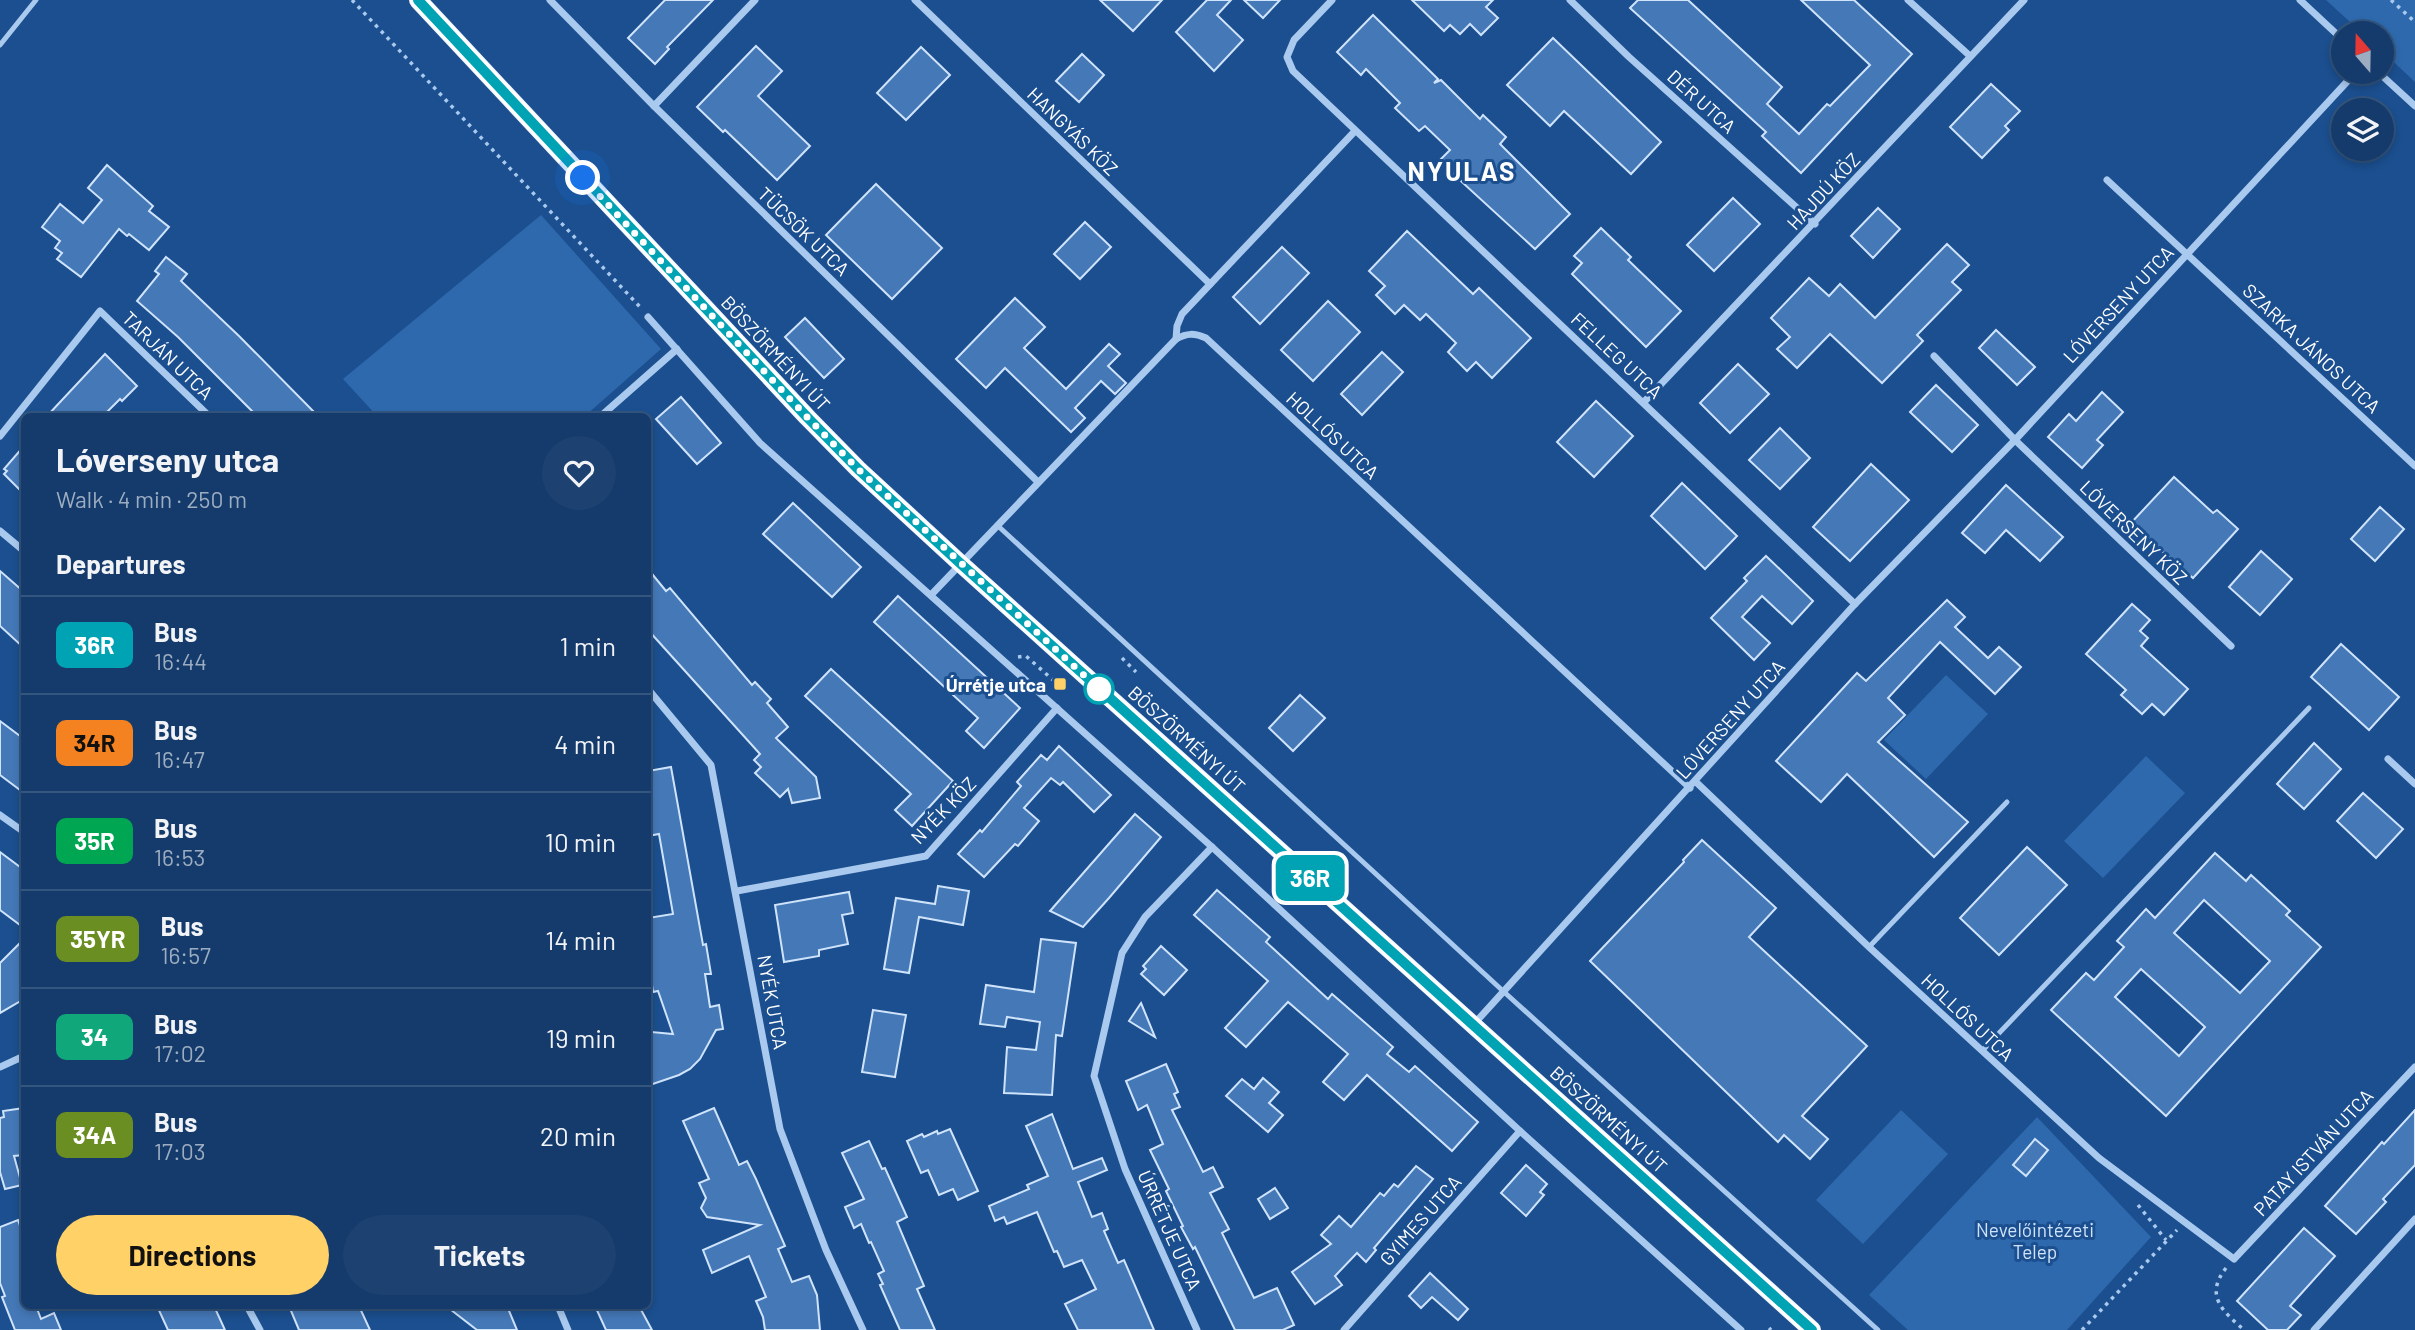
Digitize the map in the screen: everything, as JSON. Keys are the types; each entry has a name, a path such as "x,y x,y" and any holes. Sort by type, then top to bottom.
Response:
{"main road":[{"name":"BÖSZÖRMÉNYI ÚT","path":"418,0 858,469 1812,1330"}],"street":[{"name":"TÜCSÖK UTCA","path":"550,0 654,106 1038,482"},
{"path":"654,106 755,0"},
{"name":"HANGYÁS KÖZ","path":"915,0 1210,285"},
{"name":"FELLEG UTCA","path":"1332,0 1294,40 1287,57 1293,71 1855,604"},
{"name":"DÉR UTCA","path":"1570,0 1629,57 1815,224"},
{"path":"1908,0 1970,56"},
{"name":"HAJDÚ KÖZ","path":"1644,402 2024,0"},
{"path":"2300,0 2331,29"},
{"name":"LÓVERSENY UTCA","path":"1474,1024 1855,604 2015,440 2345,84"},
{"path":"2391,84 2415,106"},
{"path":"932,595 1175,339 1182,314 1355,131"},
{"name":"LÓVERSENY UTCA","path":"2107,180 2187,252"},
{"name":"SZARKA JÁNOS UTCA","path":"2187,252 2415,466"},
{"name":"TARJÁN UTCA","path":"0,436 100,311 206,413"},
{"path":"648,317 760,443 1212,847 1741,1330"},
{"name":"HOLLÓS UTCA","path":"1175,339 1191,333 1206,338 1689,788"},
{"path":"604,413 677,349"},
{"path":"1934,356 2015,440"},
{"name":"LÓVERSENY KÖZ","path":"2015,440 2231,646"},
{"path":"0,531 21,548"},
{"name":"NYÉK UTCA","path":"651,693 711,765 780,1129 825,1250 863,1330"},
{"name":"NYÉK KÖZ","path":"737,891 926,856 1057,708"},
{"path":"2388,758 2415,784"},
{"name":"HOLLÓS UTCA","path":"1696,782 1869,947 2099,1158 2234,1259"},
{"path":"0,815 21,830"},
{"name":"ÚRRÉTJE UTCA","path":"1196,1330 1125,1169 1094,1076 1122,953 1145,917 1212,847"},
{"path":"0,1067 21,1057"},
{"name":"PATAY ISTVÁN UTCA","path":"2234,1259 2415,1066"},
{"name":"GYIMES UTCA","path":"1344,1330 1520,1131"},
{"path":"2314,1330 2415,1219"},
{"path":"249,1309 260,1330"},
{"path":"559,1309 568,1330"}],"lane":[{"path":"23,0 30,8"},
{"path":"1,40 36,0"},
{"path":"997,525 1503,991 1878,1330"},
{"path":"1982,1051 2309,708"},
{"path":"1869,947 2007,802"}],"path":[{"path":"352,0 648,317"},
{"path":"2391,0 2415,22"},
{"path":"1026,656 1062,688"},
{"path":"2082,1330 2184,1223"},
{"path":"2234,1259 2218,1279 2215,1290 2218,1303 2244,1330"}],"green space":[{"path":"2326,0 2415,0 2415,82 2394,62 2394,21 2349,21"},
{"path":"541,215 661,349 588,413 374,413 343,379"},
{"path":"1946,675 1988,714 1926,779 1884,740"},
{"path":"2146,756 2185,793 2103,878 2064,841"},
{"path":"1901,1110 1948,1154 1863,1244 1816,1200"},
{"name":"Nevelőintézeti Telep","path":"2037,1117 2151,1237 2067,1330 1908,1330 1869,1295"}],"building":[{"path":"665,0 713,0 667,47 669,49 655,64 628,38"},
{"path":"1100,0 1162,0 1133,31"},
{"path":"1207,0 1231,0 1217,15 1243,40 1214,71 1176,32"},
{"path":"1244,0 1280,0 1263,18"},
{"path":"1412,0 1493,0 1486,7 1498,18 1481,35 1470,24 1460,34 1450,25 1444,31"},
{"path":"1638,0 1688,0 1782,87 1767,104 1799,134 1870,65 1801,0 1854,0 1912,54 1801,173 1762,136 1766,132 1630,8"},
{"path":"1373,15 1438,79 1434,83 1441,80 1480,119 1483,115 1506,137 1500,144 1570,214 1535,249 1439,161 1450,150 1425,126 1419,131 1395,108 1400,103 1366,69 1361,75 1337,52"},
{"path":"1553,38 1661,142 1631,174 1564,111 1550,126 1507,85"},
{"path":"756,46 782,71 758,96 810,146 777,180 697,107"},
{"path":"921,47 950,75 906,120 877,93"},
{"path":"1082,54 1104,75 1079,102 1056,81"},
{"path":"1991,84 2020,111 2005,126 2009,130 1982,158 1950,127"},
{"path":"107,165 153,206 149,211 169,227 149,250 119,229 81,277 57,259 62,253 55,248 60,241 42,227 60,204 83,223 102,200 88,188"},
{"path":"876,184 942,248 892,299 826,235"},
{"path":"1733,198 1760,224 1714,271 1687,245"},
{"path":"1878,208 1900,229 1873,258 1851,236"},
{"path":"1085,222 1111,247 1080,279 1054,254"},
{"path":"1601,228 1631,257 1628,260 1681,311 1646,347 1572,274 1582,263 1574,256"},
{"path":"1407,231 1473,294 1479,288 1531,338 1492,378 1476,362 1467,371 1448,352 1456,343 1426,314 1420,320 1404,305 1395,314 1376,295 1385,286 1369,271"},
{"path":"1947,244 1969,265 1952,282 1961,290 1917,335 1923,341 1882,383 1830,334 1797,368 1777,349 1790,337 1771,318 1809,278 1829,296 1840,284 1875,318"},
{"path":"1282,247 1309,273 1260,324 1233,297"},
{"path":"166,257 187,274 181,281 315,413 254,413 178,337 137,301 159,274 155,271"},
{"path":"1015,298 1045,327 1024,348 1066,389 1109,344 1120,354 1108,366 1126,383 1115,394 1101,381 1075,408 1085,418 1071,432 1005,368 986,388 956,359"},
{"path":"1328,301 1360,332 1313,381 1281,350"},
{"path":"805,318 844,359 824,378 785,337"},
{"path":"1996,330 2035,367 2017,385 1979,348"},
{"path":"1382,352 1403,372 1362,415 1341,394"},
{"path":"105,354 137,386 106,413 50,413"},
{"path":"1738,364 1769,394 1730,433 1700,403"},
{"path":"1936,385 1978,425 1952,452 1910,412"},
{"path":"2102,392 2123,412 2097,440 2103,445 2082,468 2048,437 2069,414 2076,421"},
{"path":"681,397 721,443 697,464 656,419"},
{"path":"1596,401 1633,436 1594,477 1557,442"},
{"path":"1780,428 1810,458 1780,489 1749,460"},
{"path":"21,449 21,491 4,474 7,471 4,469"},
{"path":"1871,464 1909,500 1850,561 1813,527"},
{"path":"2174,477 2213,513 2217,510 2238,529 2193,578 2130,524"},
{"path":"1682,483 1737,536 1705,569 1651,516"},
{"path":"2006,485 2063,537 2040,561 2006,530 1985,553 1962,533"},
{"path":"793,503 861,567 832,597 763,534"},
{"path":"2380,507 2404,529 2375,561 2351,539"},
{"path":"2261,551 2292,579 2260,615 2229,587"},
{"path":"1766,556 1813,601 1792,624 1762,596 1742,617 1770,643 1754,660 1711,618 1747,581 1744,578"},
{"path":"0,571 21,589 21,645 0,626"},
{"path":"651,573 666,591 670,588 752,685 755,682 771,699 767,703 788,727 776,738 816,777 820,798 792,803 788,789 780,797 755,773 761,767 754,760 760,754 651,633"},
{"path":"898,596 1020,708 984,748 966,731 978,718 874,622"},
{"path":"1947,600 1965,617 1955,627 1988,658 1999,647 2021,667 1995,694 1940,642 1888,698 1905,715 1878,742 1968,822 1934,857 1847,774 1821,802 1776,761 1857,673 1866,681"},
{"path":"2132,604 2150,620 2140,631 2148,638 2141,646 2188,689 2164,715 2152,704 2142,714 2121,695 2126,690 2086,654"},
{"path":"2341,644 2399,697 2369,730 2311,677"},
{"path":"831,669 953,781 912,826 895,810 911,794 805,696"},
{"path":"1300,695 1325,718 1293,751 1269,728"},
{"path":"0,721 21,737 21,791 0,775"},
{"path":"2314,743 2341,769 2304,809 2277,784"},
{"path":"1059,746 1111,795 1094,812 1063,782 1060,785 1051,778 1024,808 1039,821 1018,846 1015,844 984,877 958,854 980,830 982,832 1021,786 1017,782 1041,755 1047,760"},
{"path":"671,767 703,945 706,944 711,974 705,974 710,1007 719,1005 723,1029 716,1030 700,1059 690,1069 651,1085 652,1032 673,1034 658,991 653,992 651,918 673,914 659,834 651,835 651,770"},
{"path":"2363,793 2403,829 2376,858 2337,821"},
{"path":"1135,814 1161,837 1109,898 1083,927 1050,911"},
{"path":"1702,840 1776,908 1749,937 1867,1046 1802,1116 1828,1139 1810,1159 1784,1135 1778,1142 1590,961"},
{"path":"2027,847 2067,885 1999,955 1960,918"},
{"path":"0,852 21,868 21,926 0,910"},
{"path":"2215,853 2246,881 2251,875 2290,911 2286,915 2321,947 2166,1116 2051,1010 2086,973 2094,980 2124,947 2117,941 2146,909 2155,918","holes":["2204,900 2270,961 2240,993 2174,933","2141,969 2205,1027 2179,1056 2115,997"]},
{"path":"938,886 969,891 963,925 919,917 909,973 884,969 896,898 935,904"},
{"path":"1217,890 1270,937 1266,942 1328,999 1332,994 1393,1047 1387,1054 1409,1072 1415,1066 1478,1122 1452,1151 1367,1075 1344,1100 1323,1082 1348,1054 1288,1002 1246,1047 1225,1028 1268,981 1194,915"},
{"path":"849,892 853,913 842,915 848,944 819,950 819,956 784,962 775,905"},
{"path":"1041,939 1076,943 1062,1036 1056,1035 1052,1095 1004,1093 1007,1047 1036,1050 1040,1022 1007,1017 1005,1027 980,1024 986,985 1034,992"},
{"path":"21,942 21,1001 0,1013 0,963"},
{"path":"1161,946 1187,970 1164,995 1141,974 1146,969 1143,966"},
{"path":"1141,1003 1155,1037 1129,1021"},
{"path":"873,1010 906,1015 895,1077 862,1072"},
{"path":"1166,1064 1178,1092 1174,1094 1180,1107 1172,1110 1203,1172 1213,1167 1223,1187 1210,1193 1229,1229 1222,1233 1254,1298 1277,1288 1294,1325 1283,1330 1235,1330 1195,1247 1193,1249 1181,1227 1183,1226 1166,1191 1169,1189 1150,1150 1163,1144 1147,1105 1138,1110 1126,1081"},
{"path":"1263,1078 1279,1092 1269,1103 1283,1115 1268,1132 1226,1096 1242,1079 1254,1089"},
{"path":"21,1108 21,1155 14,1156 21,1185 5,1189 0,1172 0,1118 4,1117 3,1111"},
{"path":"714,1108 739,1165 747,1161 756,1179 785,1246 778,1249 792,1282 809,1276 817,1295 820,1330 765,1330 756,1301 766,1297 749,1256 712,1273 703,1250 760,1225 707,1217 701,1208 706,1198 699,1183 709,1179 683,1121"},
{"path":"2415,1110 2415,1165 2383,1199 2386,1202 2356,1234 2325,1206 2382,1142 2384,1144"},
{"path":"1052,1114 1073,1169 1102,1158 1107,1170 1078,1182 1092,1217 1102,1213 1108,1229 1104,1231 1118,1263 1124,1260 1154,1330 1078,1330 1065,1304 1096,1289 1082,1260 1064,1267 1057,1251 1054,1252 1037,1212 1007,1224 1004,1217 995,1221 989,1206 1029,1189 1027,1185 1048,1176 1026,1126"},
{"path":"950,1129 978,1191 958,1200 953,1189 939,1195 928,1170 921,1173 907,1141 922,1134 924,1137"},
{"path":"2035,1139 2048,1150 2026,1176 2013,1165"},
{"path":"869,1141 882,1169 885,1168 907,1217 897,1222 924,1286 917,1289 935,1330 900,1330 880,1285 883,1284 878,1274 884,1271 861,1224 854,1228 845,1207 864,1199 842,1153"},
{"path":"1526,1165 1547,1184 1540,1192 1544,1195 1526,1216 1501,1193"},
{"path":"1416,1166 1433,1179 1374,1248 1376,1250 1366,1262 1357,1253 1335,1276 1342,1285 1315,1304 1292,1272 1331,1244 1321,1235 1339,1216 1351,1227 1380,1193 1384,1196 1394,1184 1398,1187"},
{"path":"1275,1188 1288,1208 1270,1219 1258,1199"},
{"path":"18,1220 21,1228 21,1309 37,1309 41,1319 54,1313 61,1330 15,1330 2,1297 5,1296 0,1283 0,1227"},
{"path":"2304,1228 2335,1256 2290,1306 2301,1315 2287,1330 2268,1330 2237,1301"},
{"path":"1430,1273 1468,1309 1458,1320 1432,1297 1421,1308 1409,1296"},
{"path":"158,1309 215,1309 225,1330 168,1330"},
{"path":"290,1309 360,1309 370,1330 299,1330"},
{"path":"450,1309 508,1309 517,1330 477,1330"},
{"path":"596,1309 641,1309 652,1330 606,1330"}],"bus line":[{"name":"36R","path":"418,0 858,469 1812,1330"}],"place":[{"name":"Úrrétje utca","path":"1060,684"}],"district":[{"name":"NYULAS","path":"1462,170"}],"route":[{"path":"583,178 858,469 1099,689"}]}
